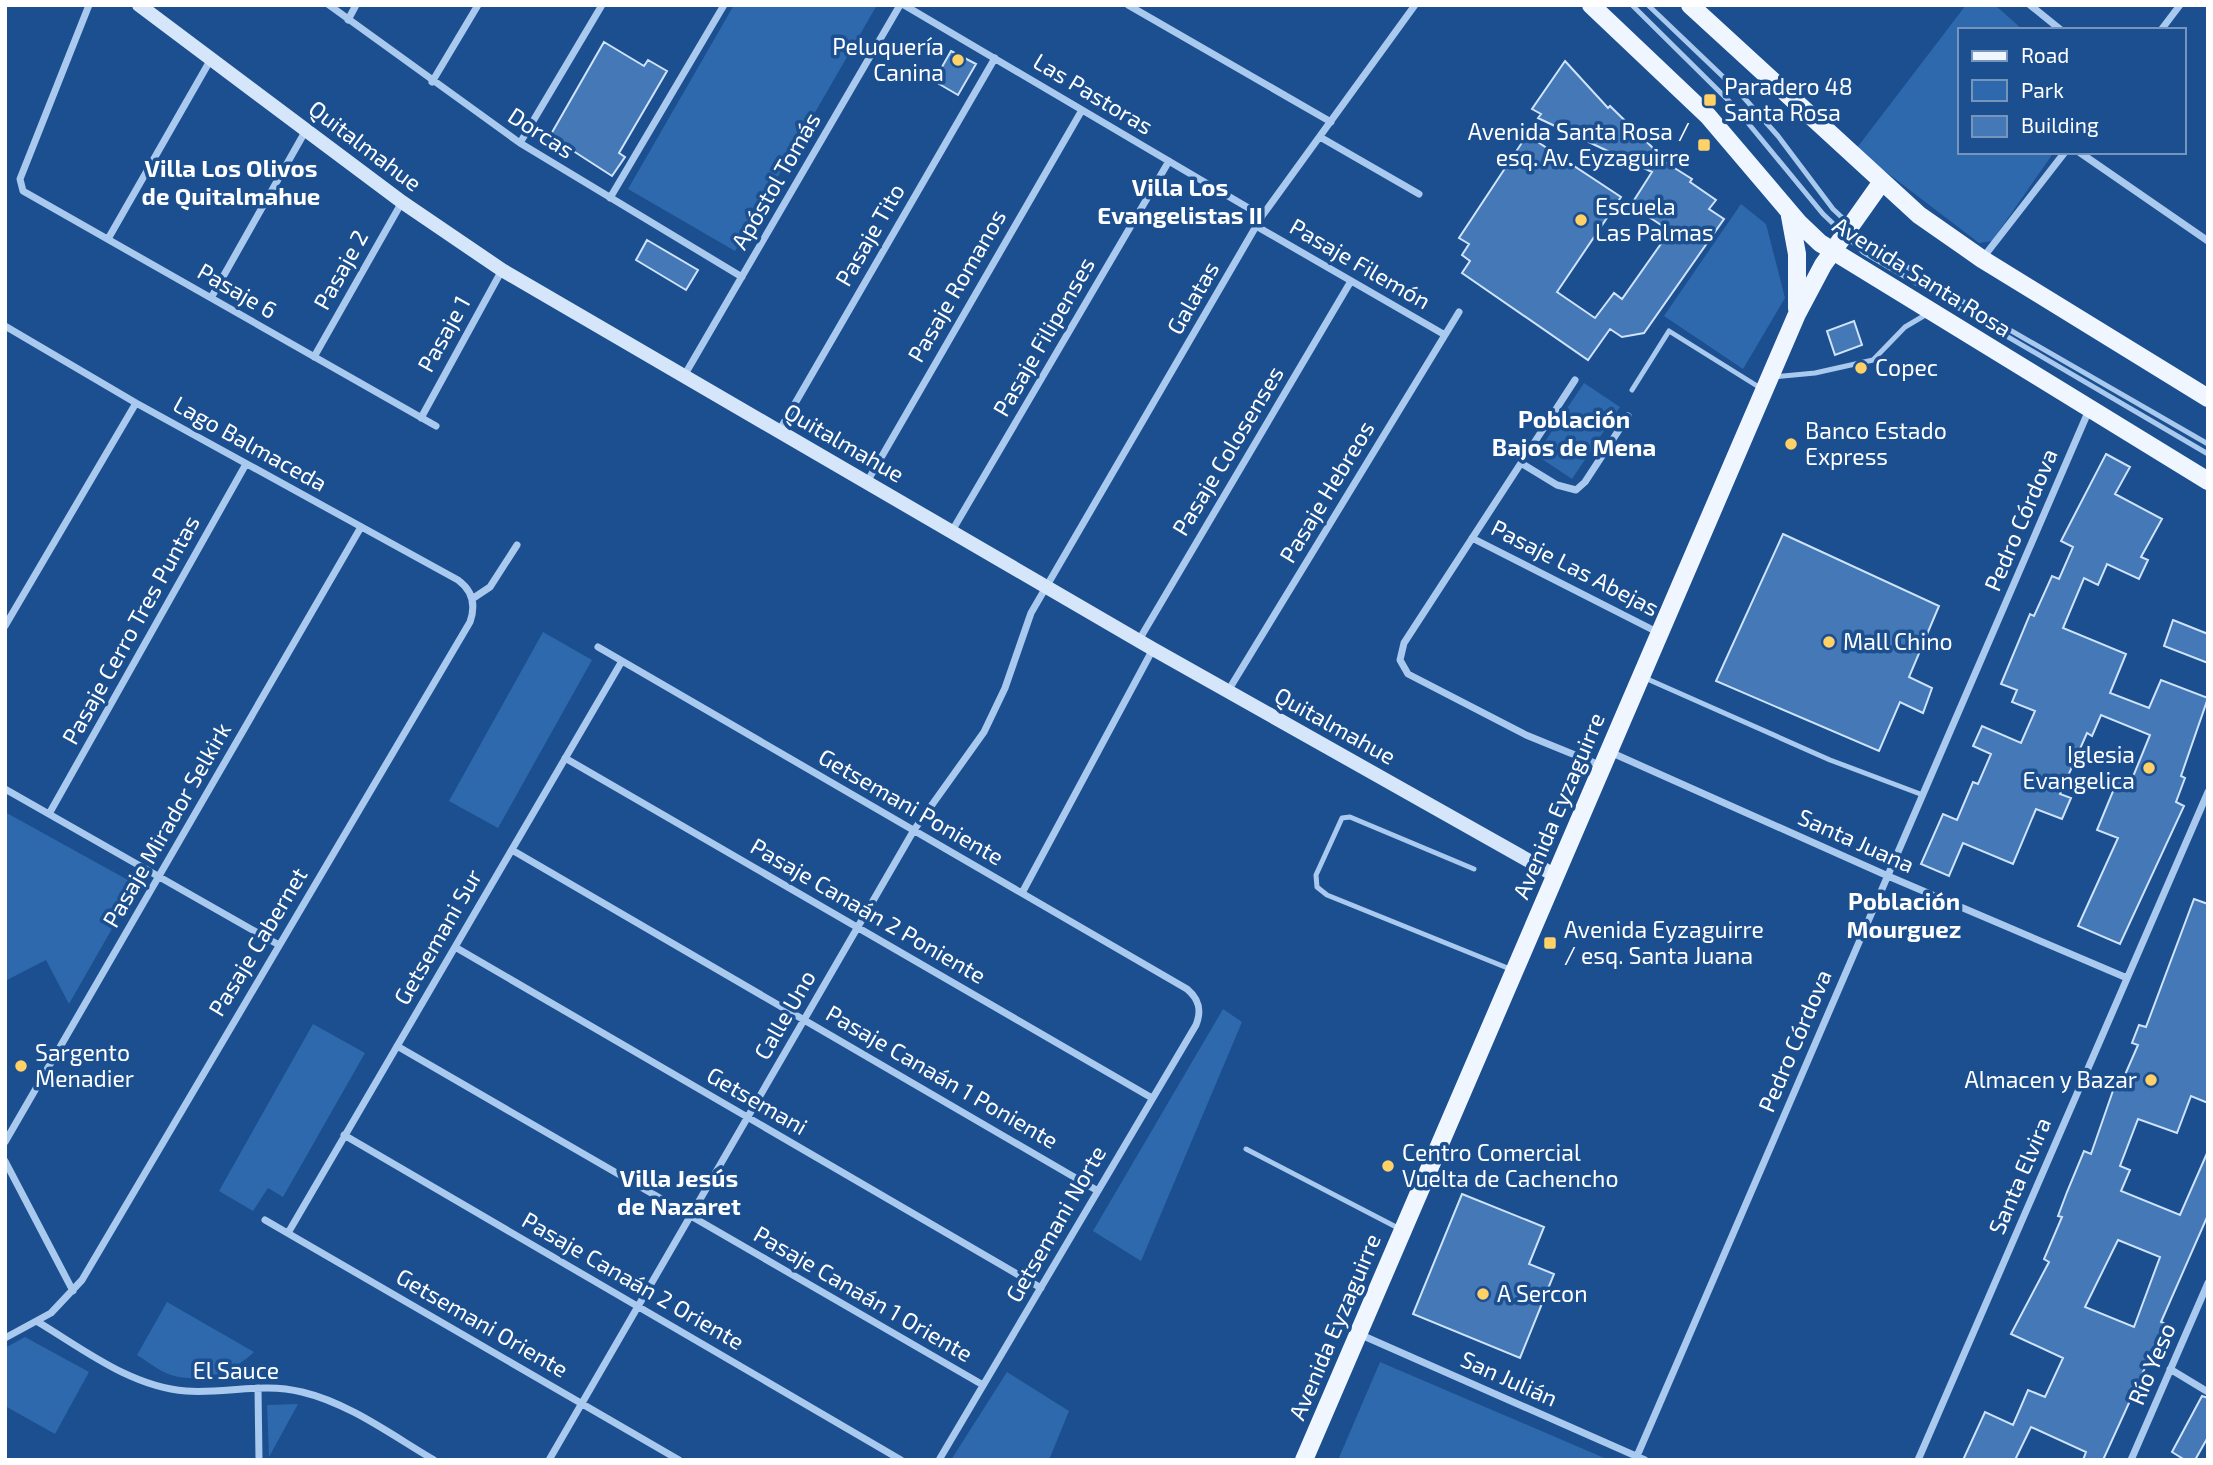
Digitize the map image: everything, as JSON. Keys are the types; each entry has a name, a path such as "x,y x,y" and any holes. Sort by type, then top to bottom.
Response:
{"main road":[{"name":"Avenida Santa Rosa","path":"1591,5 1708,116 1789,212 1832,251 2208,481"},
{"name":"Avenida Santa Rosa","path":"1693,6 1881,183 1919,215 1982,259 2208,398"},
{"name":"Avenida Eyzaguirre","path":"1304,1460 1797,314 1832,251 1881,183"},
{"path":"1789,212 1797,254 1797,314"}],"street":[{"name":"Pasaje 6","path":"89,5 20,179 21,187 436,426"},
{"name":"Quitalmahue","path":"139,5 402,202 502,270 1139,641 1556,876"},
{"name":"Dorcas","path":"329,5 520,143 742,277"},
{"path":"348,20 356,5"},
{"path":"432,82 478,5"},
{"path":"520,143 602,5"},
{"path":"610,198 724,5"},
{"name":"Las Pastoras","path":"902,5 1262,216"},
{"name":"Apóstol Tomás","path":"684,376 902,5"},
{"path":"1128,5 1331,122"},
{"name":"Galatas","path":"1046,587 1262,216 1415,5"},
{"path":"2030,5 2059,28"},
{"path":"2163,28 2180,5"},
{"name":"Pasaje Tito","path":"779,432 995,58"},
{"path":"108,239 211,59"},
{"name":"Pasaje Romanos","path":"867,482 1082,110"},
{"path":"211,298 306,130"},
{"path":"1320,137 1419,194"},
{"path":"1982,259 2063,154"},
{"path":"2082,154 2208,241"},
{"name":"Pasaje Filipenses","path":"951,532 1169,161"},
{"name":"Pasaje 2","path":"314,357 402,202"},
{"name":"Pasaje Filemón","path":"1256,226 1445,335"},
{"name":"Pasaje 1","path":"421,418 502,270"},
{"name":"Pasaje Colosenses","path":"1139,641 1351,281"},
{"name":"Pasaje Hebreos","path":"1228,691 1459,312"},
{"name":"Lago Balmaceda","path":"5,326 136,403 458,580 472,599"},
{"path":"1472,538 1575,380"},
{"path":"5,626 136,403"},
{"name":"Pedro Córdova","path":"1641,1458 2090,409"},
{"path":"1521,463 1557,485 1576,490 1585,482 1628,416"},
{"name":"Pasaje Cerro Tres Puntas","path":"49,814 246,464"},
{"name":"Pasaje Mirador Selkirk","path":"5,1142 361,527"},
{"name":"Pasaje Las Abejas","path":"1472,538 1660,633"},
{"name":"Santa Juana","path":"1472,538 1404,643 1400,660 1408,674 1526,735 1606,759 2127,978"},
{"path":"472,599 489,587 516,545"},
{"name":"Calle Uno","path":"549,1460 914,830 984,732 1005,688 1027,622 1046,587"},
{"name":"Pasaje Cabernet","path":"5,1338 38,1322 73,1291 470,622 472,599"},
{"name":"Getsemani Poniente","path":"598,647 1187,989 1199,1005"},
{"path":"1022,893 1153,649"},
{"name":"Getsemani Sur","path":"288,1233 622,661"},
{"name":"Pasaje Canaán 2 Poniente","path":"565,758 1152,1098"},
{"path":"5,789 279,945"},
{"name":"Santa Elvira","path":"1918,1460 2208,792"},
{"name":"Pasaje Canaán 1 Poniente","path":"512,850 1098,1191"},
{"name":"Getsemani","path":"455,947 1041,1288"},
{"name":"Getsemani Norte","path":"939,1460 1196,1025 1199,1005"},
{"name":"Pasaje Canaán 1 Oriente","path":"397,1046 983,1385"},
{"name":"Pasaje Canaán 2 Oriente","path":"344,1135 901,1460"},
{"path":"5,1161 73,1291"},
{"name":"Getsemani Oriente","path":"265,1220 679,1460"},
{"name":"Río Yeso","path":"2132,1460 2208,1283"},
{"name":"El Sauce","path":"38,1322 121,1371 152,1385 193,1391 258,1388 302,1391 335,1403 434,1460"},
{"name":"San Julián","path":"1359,1334 1641,1458"},
{"path":"2170,1369 2208,1392"},
{"path":"258,1388 259,1460"}],"lane":[{"path":"1632,5 1734,106 1847,231 1892,271 2208,454"},
{"path":"1647,5 1738,91 1847,231 2208,444"},
{"path":"1632,390 1669,331 1767,383 1872,360 1905,327 1929,312"},
{"path":"1641,676 1830,760 1923,795"},
{"path":"1474,869 1350,817 1342,818 1316,875 1317,887 1327,894 1514,971"},
{"path":"1246,1149 1403,1231"}],"green space":[{"path":"734,5 877,5 735,251 628,189"},
{"path":"1966,5 1995,5 2021,28 1958,28 1958,154 2053,154 1992,241 1979,243 1856,149"},
{"path":"1741,204 1766,224 1785,298 1743,369 1664,316"},
{"path":"1584,383 1620,407 1572,479 1536,455"},
{"path":"543,632 592,660 498,828 449,801"},
{"path":"5,812 137,885 69,1004 46,960 5,981"},
{"path":"1223,1009 1242,1022 1141,1261 1093,1231"},
{"path":"313,1024 365,1053 283,1197 268,1188 253,1211 219,1191"},
{"path":"167,1302 254,1352 236,1366 205,1377 171,1375 158,1368 137,1355"},
{"path":"25,1337 89,1372 55,1434 5,1406 5,1348"},
{"path":"1380,1362 1609,1460 1338,1460"},
{"path":"1007,1372 1069,1411 1049,1460 951,1460"},
{"path":"298,1404 269,1457 267,1405"}],"building":[{"path":"604,42 644,66 648,60 667,71 619,153 625,157 612,176 550,136"},
{"path":"951,51 976,64 958,95 934,81"},
{"path":"1565,61 1608,108 1610,106 1659,154 1657,157 1692,179 1690,182 1716,200 1709,209 1724,219 1644,333 1622,337 1610,329 1588,360 1462,273 1470,261 1462,255 1469,244 1459,238 1527,135 1621,197 1557,292 1595,318 1614,293 1622,299 1670,231 1631,205 1652,172 1538,118 1541,114 1532,109"},
{"path":"647,240 698,270 686,290 636,260"},
{"path":"1854,321 1862,345 1835,355 1827,331"},
{"path":"2106,454 2130,467 2115,494 2162,519 2141,557 2148,560 2139,579 2107,564 2098,585 2084,578 2063,628 2126,654 2110,693 2149,708 2161,680 2208,698 2181,776 2185,778 2176,802 2184,806 2120,944 2078,926 2118,838 2097,830 2118,779 2130,784 2150,735 2101,715 2092,736 2087,733 2060,794 2071,798 2062,819 2036,809 2013,864 1963,843 1949,876 1921,864 1943,814 1957,820 1973,782 1978,784 1991,754 1973,746 1982,726 2021,743 2035,711 2012,702 2017,690 2001,684 2030,614 2034,616 2052,576 2059,579 2073,547 2061,541"},
{"name":"Mall Chino","path":"1783,534 1939,606 1909,677 1932,688 1923,713 1900,702 1879,751 1716,681"},
{"path":"2173,620 2208,634 2208,663 2164,646"},
{"path":"2194,899 2208,904 2208,1103 2191,1096 2177,1133 2138,1119 2120,1166 2130,1170 2121,1191 2180,1215 2208,1151 2208,1215 2161,1322 2164,1323 2154,1348 2103,1460 2083,1460 2086,1452 2031,1427 2015,1460 1963,1460 1985,1412 2013,1425 2028,1390 2045,1397 2063,1358 2011,1334 2049,1262 2044,1259 2062,1217 2058,1216 2067,1192 2084,1151 2091,1154 2116,1082 2121,1084 2138,1045 2132,1043 2139,1025 2146,1027","holes":["2118,1240 2160,1257 2134,1327 2085,1307"]},
{"name":"A Sercon","path":"1462,1194 1544,1227 1529,1264 1554,1274 1520,1358 1413,1314"},
{"path":"2202,1396 2208,1398 2208,1437 2195,1460 2185,1460 2172,1452"}],"place":[{"name":"Peluquería Canina","path":"958,60"},
{"name":"Paradero 48 Santa Rosa","path":"1710,100"},
{"name":"Avenida Santa Rosa / esq. Av. Eyzaguirre","path":"1704,145"},
{"name":"Escuela Las Palmas","path":"1581,220"},
{"name":"Copec","path":"1861,368"},
{"name":"Banco Estado Express","path":"1791,444"},
{"name":"Mall Chino","path":"1829,642"},
{"name":"Iglesia Evangelica","path":"2149,768"},
{"name":"Avenida Eyzaguirre / esq. Santa Juana","path":"1550,943"},
{"name":"Sargento Menadier","path":"21,1066"},
{"name":"Almacen y Bazar","path":"2151,1080"},
{"name":"Centro Comercial Vuelta de Cachencho","path":"1388,1166"},
{"name":"A Sercon","path":"1483,1294"}],"district":[{"name":"Villa Los Olivos de Quitalmahue","path":"231,183"},
{"name":"Villa Los Evangelistas II","path":"1180,202"},
{"name":"Población Bajos de Mena","path":"1574,434"},
{"name":"Población Mourguez","path":"1904,916"},
{"name":"Villa Jesús de Nazaret","path":"679,1193"}]}
